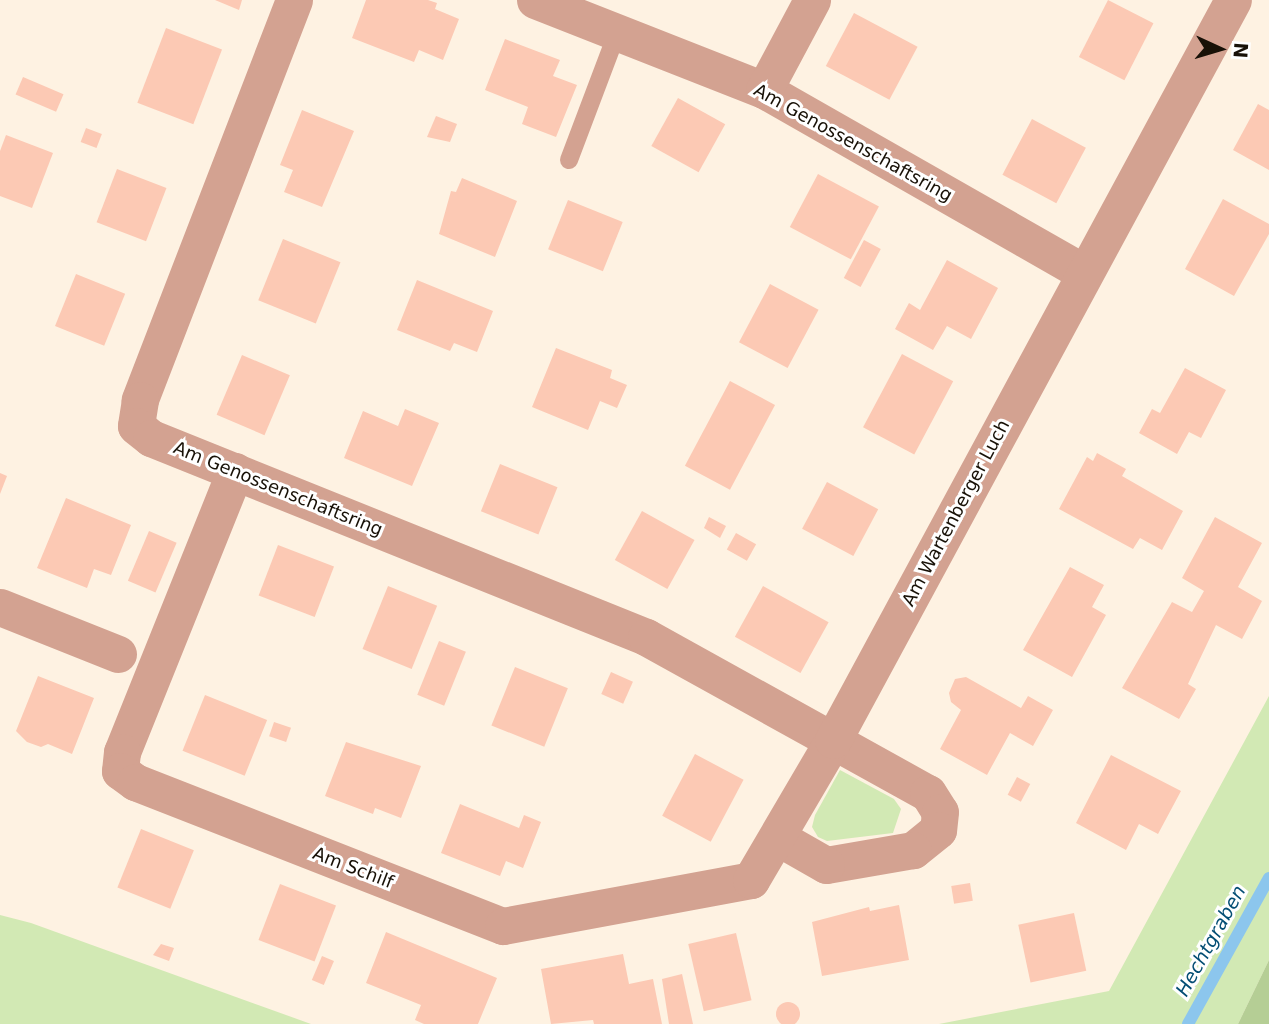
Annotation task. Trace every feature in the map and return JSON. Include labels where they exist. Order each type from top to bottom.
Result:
[{"type":"street","name":"Am Genossenschaftsring","points":[[294,0],[140,400],[136,426],[151,438],[646,637],[833,740]]},
{"type":"street","name":"Am Genossenschaftsring","points":[[534,0],[764,90],[1085,273]]},
{"type":"street","points":[[764,90],[813,0]]},
{"type":"street","name":"Am Wartenberger Luch","points":[[833,740],[1233,0]]},
{"type":"street","name":"Am Schilf","points":[[235,471],[122,752],[120,771],[135,782],[503,926],[751,880],[833,740]]},
{"type":"street","points":[[0,607],[118,654]]},
{"type":"street","points":[[777,837],[826,865],[913,850],[938,830],[940,812],[928,793],[833,740]]},
{"type":"lane","points":[[569,160],[617,33]]},
{"type":"green space","points":[[1269,696],[1269,960],[1238,1024],[939,1024],[1109,991]]},
{"type":"green space","points":[[840,770],[894,799],[901,809],[893,833],[827,841],[818,837],[812,827],[815,815]]},
{"type":"green space","points":[[0,915],[31,923],[311,1024],[0,1024]]},
{"type":"green space","points":[[1269,960],[1269,1024],[1238,1024]]},
{"type":"building","points":[[215,0],[242,0],[239,10]]},
{"type":"building","points":[[366,0],[428,0],[437,3],[435,9],[459,19],[443,60],[419,50],[414,62],[352,38]]},
{"type":"building","points":[[1108,0],[1153,23],[1124,80],[1079,57]]},
{"type":"building","points":[[854,13],[918,47],[889,100],[826,66]]},
{"type":"building","points":[[166,28],[222,50],[193,124],[137,103]]},
{"type":"building","points":[[505,39],[560,60],[553,76],[577,85],[556,137],[522,124],[528,107],[485,90]]},
{"type":"building","points":[[23,77],[64,94],[56,112],[16,94]]},
{"type":"building","points":[[678,98],[725,124],[699,172],[651,146]]},
{"type":"building","points":[[1258,104],[1269,110],[1269,170],[1233,150]]},
{"type":"building","points":[[302,110],[354,131],[322,207],[284,192],[293,170],[280,165]]},
{"type":"building","points":[[436,116],[457,124],[450,142],[427,137]]},
{"type":"building","points":[[1032,119],[1086,148],[1056,203],[1002,175]]},
{"type":"building","points":[[86,128],[102,134],[96,148],[81,142]]},
{"type":"building","points":[[6,135],[53,153],[32,208],[0,196],[0,151]]},
{"type":"building","points":[[117,169],[166,188],[146,241],[97,222]]},
{"type":"building","points":[[818,174],[879,206],[851,259],[790,227]]},
{"type":"building","points":[[462,178],[517,201],[495,257],[439,234],[451,191],[456,192]]},
{"type":"building","points":[[1223,199],[1269,224],[1269,234],[1234,296],[1185,269]]},
{"type":"building","points":[[568,200],[623,222],[603,271],[548,249]]},
{"type":"building","points":[[283,239],[340,262],[316,323],[258,300]]},
{"type":"building","points":[[864,240],[881,249],[861,287],[844,278]]},
{"type":"building","points":[[947,260],[998,288],[971,339],[947,326],[933,350],[895,329],[909,303],[920,310]]},
{"type":"building","points":[[76,274],[125,294],[104,346],[55,326]]},
{"type":"building","points":[[417,280],[493,311],[477,352],[454,343],[450,351],[397,330]]},
{"type":"building","points":[[770,284],[819,310],[788,368],[739,342]]},
{"type":"building","points":[[556,348],[612,370],[610,378],[627,385],[617,408],[600,401],[588,430],[532,407]]},
{"type":"building","points":[[902,354],[953,381],[914,455],[863,427]]},
{"type":"building","points":[[242,355],[290,375],[264,435],[217,415]]},
{"type":"building","points":[[1185,368],[1226,390],[1201,438],[1189,432],[1177,454],[1139,433],[1152,409],[1160,413]]},
{"type":"building","points":[[730,381],[775,405],[730,490],[685,466]]},
{"type":"building","points":[[405,409],[439,423],[412,486],[344,458],[363,411],[398,426]]},
{"type":"building","points":[[1097,453],[1126,469],[1122,476],[1183,511],[1162,550],[1140,538],[1133,549],[1059,509],[1087,457],[1093,461]]},
{"type":"building","points":[[500,464],[557,487],[538,535],[481,511]]},
{"type":"building","points":[[0,473],[7,476],[0,494]]},
{"type":"building","points":[[827,482],[878,509],[853,556],[802,529]]},
{"type":"building","points":[[66,498],[131,525],[111,575],[94,569],[87,588],[37,568]]},
{"type":"building","points":[[642,511],[694,540],[667,589],[615,560]]},
{"type":"building","points":[[709,517],[726,526],[720,538],[704,528]]},
{"type":"building","points":[[1215,517],[1262,543],[1238,587],[1262,601],[1242,639],[1216,625],[1188,684],[1196,689],[1179,719],[1122,688],[1172,602],[1192,612],[1204,591],[1182,578]]},
{"type":"building","points":[[149,531],[177,543],[156,592],[128,581]]},
{"type":"building","points":[[736,533],[756,544],[747,561],[727,550]]},
{"type":"building","points":[[278,545],[334,567],[315,617],[259,595]]},
{"type":"building","points":[[1070,567],[1104,585],[1092,607],[1106,615],[1072,677],[1023,650]]},
{"type":"building","points":[[388,586],[437,606],[412,669],[363,649]]},
{"type":"building","points":[[763,586],[829,622],[800,673],[735,637]]},
{"type":"building","points":[[439,641],[466,652],[444,706],[417,695]]},
{"type":"building","points":[[515,667],[568,688],[544,747],[491,725]]},
{"type":"building","points":[[611,672],[633,682],[623,704],[601,694]]},
{"type":"building","points":[[38,676],[94,698],[72,754],[48,744],[41,747],[27,742],[16,731]]},
{"type":"building","points":[[966,677],[1021,708],[1028,696],[1053,710],[1033,746],[1010,733],[987,775],[940,749],[961,710],[951,702],[949,693],[955,679]]},
{"type":"building","points":[[205,695],[267,720],[245,776],[183,751]]},
{"type":"building","points":[[274,722],[291,728],[286,742],[269,736]]},
{"type":"building","points":[[346,742],[421,766],[401,818],[375,808],[373,814],[325,796]]},
{"type":"building","points":[[695,754],[744,780],[711,842],[662,816]]},
{"type":"building","points":[[1111,755],[1181,791],[1158,834],[1139,824],[1126,850],[1076,823]]},
{"type":"building","points":[[1017,777],[1030,784],[1021,802],[1008,795]]},
{"type":"building","points":[[460,804],[519,828],[524,815],[541,822],[523,868],[506,861],[500,876],[441,853]]},
{"type":"building","points":[[141,829],[194,850],[170,909],[117,887]]},
{"type":"building","points":[[970,883],[973,901],[954,904],[951,886]]},
{"type":"building","points":[[280,884],[336,906],[315,962],[258,940]]},
{"type":"building","points":[[899,905],[909,960],[822,976],[812,922],[869,907],[870,911]]},
{"type":"building","points":[[1074,913],[1086,971],[1031,983],[1018,925]]},
{"type":"building","points":[[386,932],[497,978],[478,1024],[424,1024],[415,1020],[421,1005],[366,983]]},
{"type":"building","points":[[736,933],[752,1000],[704,1011],[688,944]]},
{"type":"building","points":[[161,944],[174,948],[169,961],[153,955]]},
{"type":"building","points":[[623,954],[629,984],[653,979],[662,1024],[594,1024],[593,1020],[551,1024],[541,969]]},
{"type":"building","points":[[322,956],[334,961],[324,985],[312,980]]},
{"type":"building","points":[[682,974],[693,1024],[669,1024],[662,979]]},
{"type":"building","points":[[788,1002],[797,1005],[800,1014],[797,1023],[788,1026],[779,1023],[776,1014],[779,1005]]},
{"type":"waterway","name":"Hechtgraben","points":[[1188,1024],[1269,878]]}]
